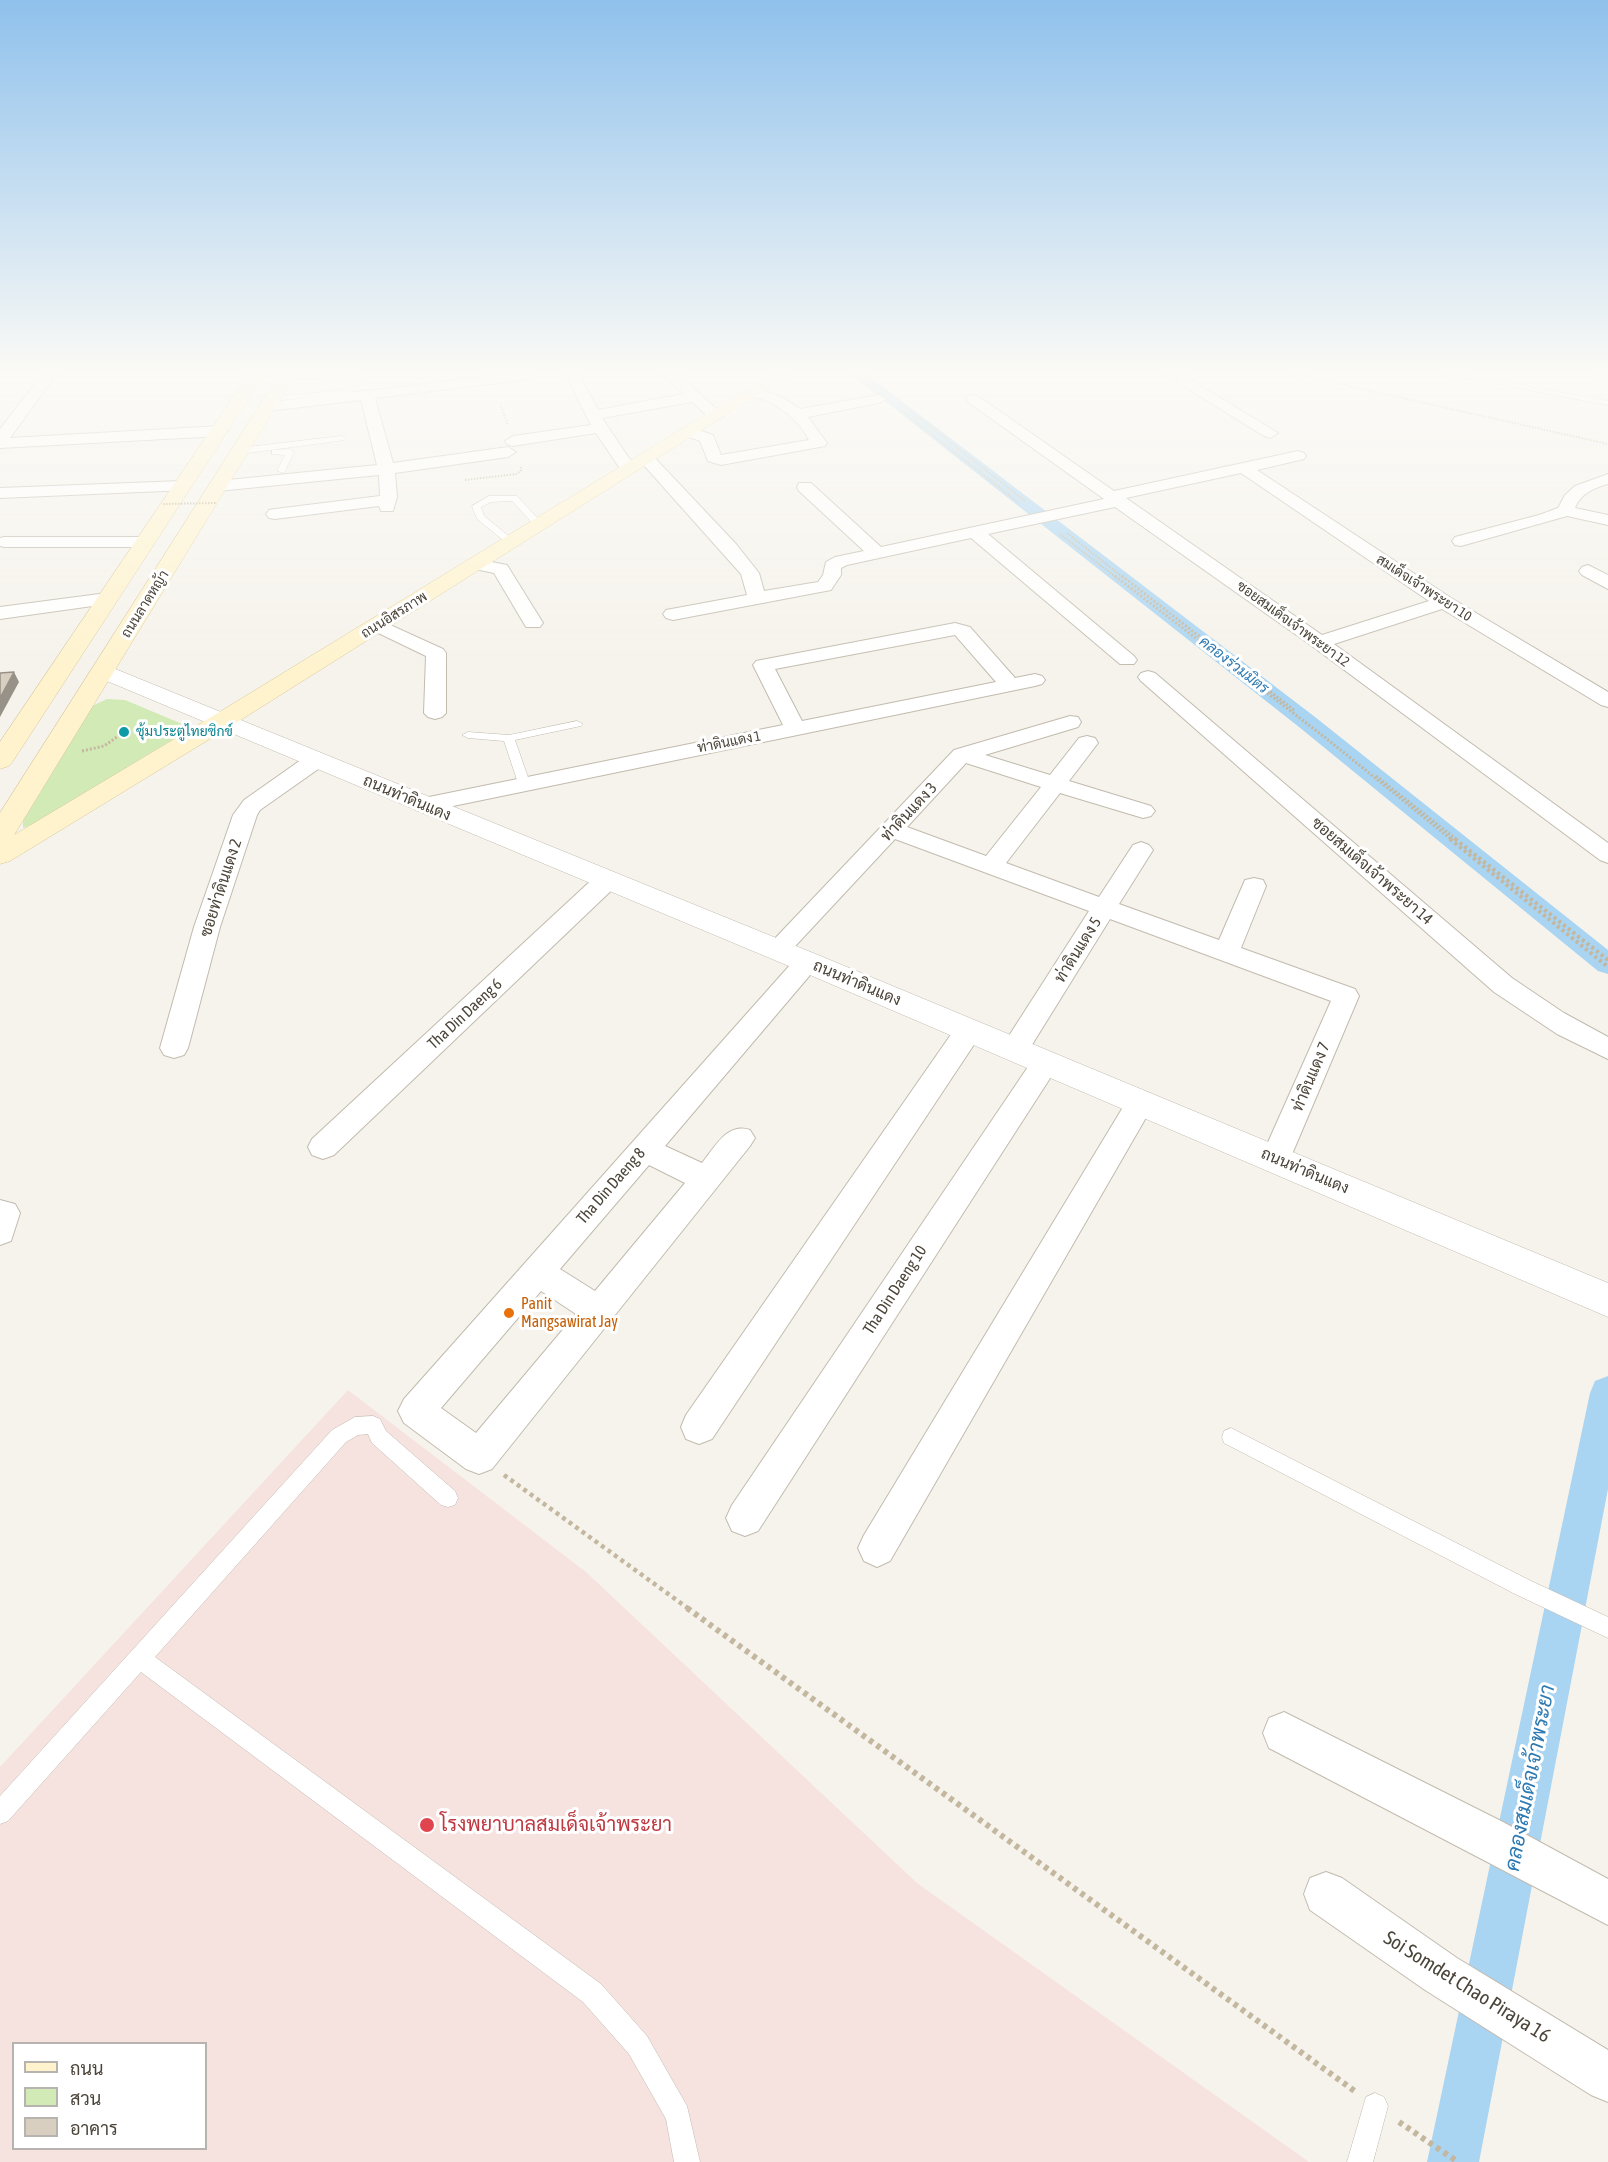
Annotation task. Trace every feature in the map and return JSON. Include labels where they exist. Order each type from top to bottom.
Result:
[{"type":"main road","points":[[0,761],[191,473]]},
{"type":"main road","name":"ถนนลาดหญ้า","points":[[0,835],[217,495],[228,473]]},
{"type":"main road","name":"ถนนอิสรภาพ","points":[[0,855],[624,473]]},
{"type":"main road","points":[[66,661],[103,671]]},
{"type":"street","points":[[217,495],[362,473]]},
{"type":"street","points":[[275,513],[387,504],[390,490],[388,473]]},
{"type":"street","points":[[660,473],[730,548],[750,573],[752,586],[758,598]]},
{"type":"street","name":"ซอยสมเด็จเจ้าพระยา 12","points":[[1079,473],[1319,642],[1608,855]]},
{"type":"street","points":[[673,614],[824,586],[832,575],[832,566],[835,564],[1042,518],[1228,473]]},
{"type":"street","name":"สมเด็จเจ้าพระยา 10","points":[[1251,473],[1444,602],[1608,701]]},
{"type":"street","points":[[1565,511],[1568,499],[1583,487],[1606,480]]},
{"type":"street","points":[[0,493],[182,486]]},
{"type":"street","points":[[805,487],[877,553]]},
{"type":"street","points":[[1461,541],[1545,519],[1565,511],[1608,520]]},
{"type":"street","points":[[976,533],[1127,660]]},
{"type":"street","points":[[4,542],[145,542]]},
{"type":"street","points":[[476,564],[501,569],[533,623]]},
{"type":"street","points":[[1588,571],[1608,583]]},
{"type":"street","points":[[0,613],[107,599]]},
{"type":"street","points":[[1319,642],[1444,602]]},
{"type":"street","points":[[377,625],[436,653],[435,712]]},
{"type":"street","points":[[795,728],[763,665],[955,629],[963,631],[1010,685]]},
{"type":"street","name":"ถนนท่าดินแดง","points":[[103,671],[1141,1101],[1593,1294]]},
{"type":"street","name":"ซอยสมเด็จเจ้าพระยา 14","points":[[1148,677],[1503,985],[1537,1011],[1574,1033],[1608,1049]]},
{"type":"street","name":"ท่าดินแดง 1","points":[[424,805],[1035,680]]},
{"type":"street","name":"ท่าดินแดง 3","points":[[777,950],[962,755],[1070,722]]},
{"type":"street","points":[[991,866],[1056,785],[1087,742]]},
{"type":"street","points":[[962,755],[1143,811]]},
{"type":"street","name":"ซอยท่าดินแดง 2","points":[[174,1048],[207,927],[244,815],[260,798],[316,760]]},
{"type":"street","points":[[892,830],[1226,953],[1254,886]]},
{"type":"street","name":"ท่าดินแดง 5","points":[[1015,1049],[1141,850]]},
{"type":"street","name":"Tha Din Daeng 6","points":[[323,1147],[606,881]]},
{"type":"street","name":"ท่าดินแดง 7","points":[[1226,953],[1346,996],[1276,1158]]},
{"type":"street","name":"Tha Din Daeng 8","points":[[479,1457],[416,1411],[807,962]]},
{"type":"street","points":[[699,1427],[969,1030]]},
{"type":"street","name":"Tha Din Daeng 10","points":[[745,1518],[1046,1062]]},
{"type":"street","points":[[877,1548],[1141,1101]]},
{"type":"street","points":[[479,1457],[740,1138]]},
{"type":"street","points":[[644,1149],[706,1179]]},
{"type":"street","points":[[0,1213],[4,1213],[0,1232]]},
{"type":"street","points":[[537,1271],[598,1311]]},
{"type":"street","points":[[1284,1734],[1486,1836],[1608,1904]]},
{"type":"street","name":"Soi Somdet Chao Piraya 16","points":[[1326,1894],[1441,1974],[1608,2078]]},
{"type":"lane","points":[[511,543],[480,517],[476,506],[480,502],[514,498],[539,525]]},
{"type":"lane","points":[[468,735],[508,738],[577,724]]},
{"type":"lane","points":[[508,738],[524,783]]},
{"type":"lane","points":[[0,1813],[339,1436],[355,1426],[373,1425],[379,1437],[448,1498]]},
{"type":"lane","points":[[1231,1437],[1522,1587],[1606,1626]]},
{"type":"lane","points":[[139,1658],[592,1993],[638,2045],[678,2115],[687,2162]]},
{"type":"lane","points":[[1360,2162],[1375,2106]]},
{"type":"path","points":[[982,473],[1327,739],[1608,967]]},
{"type":"path","points":[[986,473],[1042,518],[1145,592],[1608,960]]},
{"type":"path","points":[[163,504],[217,495]]},
{"type":"path","points":[[75,751],[93,749],[117,737]]},
{"type":"path","points":[[479,1457],[1375,2106],[1458,2162]]},
{"type":"shaded area","name":"โรงพยาบาลสมเด็จเจ้าพระยา","points":[[348,1390],[586,1572],[917,1883],[1309,2162],[0,2162],[0,1767]]},
{"type":"green space","points":[[107,699],[125,700],[187,726],[185,732],[34,824],[23,828],[23,821],[92,706]]},
{"type":"building","points":[[14,672],[0,698],[0,673]]},
{"type":"waterway","name":"คลองร่วมมิตร","points":[[985,473],[1307,722],[1608,964]]},
{"type":"waterway","name":"คลองสมเด็จเจ้าพระยา","points":[[1453,2162],[1608,1393]]},
{"type":"place","name":"ซุ้มประตูไทยซิกข์","points":[[124,732]]},
{"type":"place","name":"Panit Mangsawirat Jay","points":[[509,1313]]},
{"type":"place","name":"โรงพยาบาลสมเด็จเจ้าพระยา","points":[[427,1825]]}]
